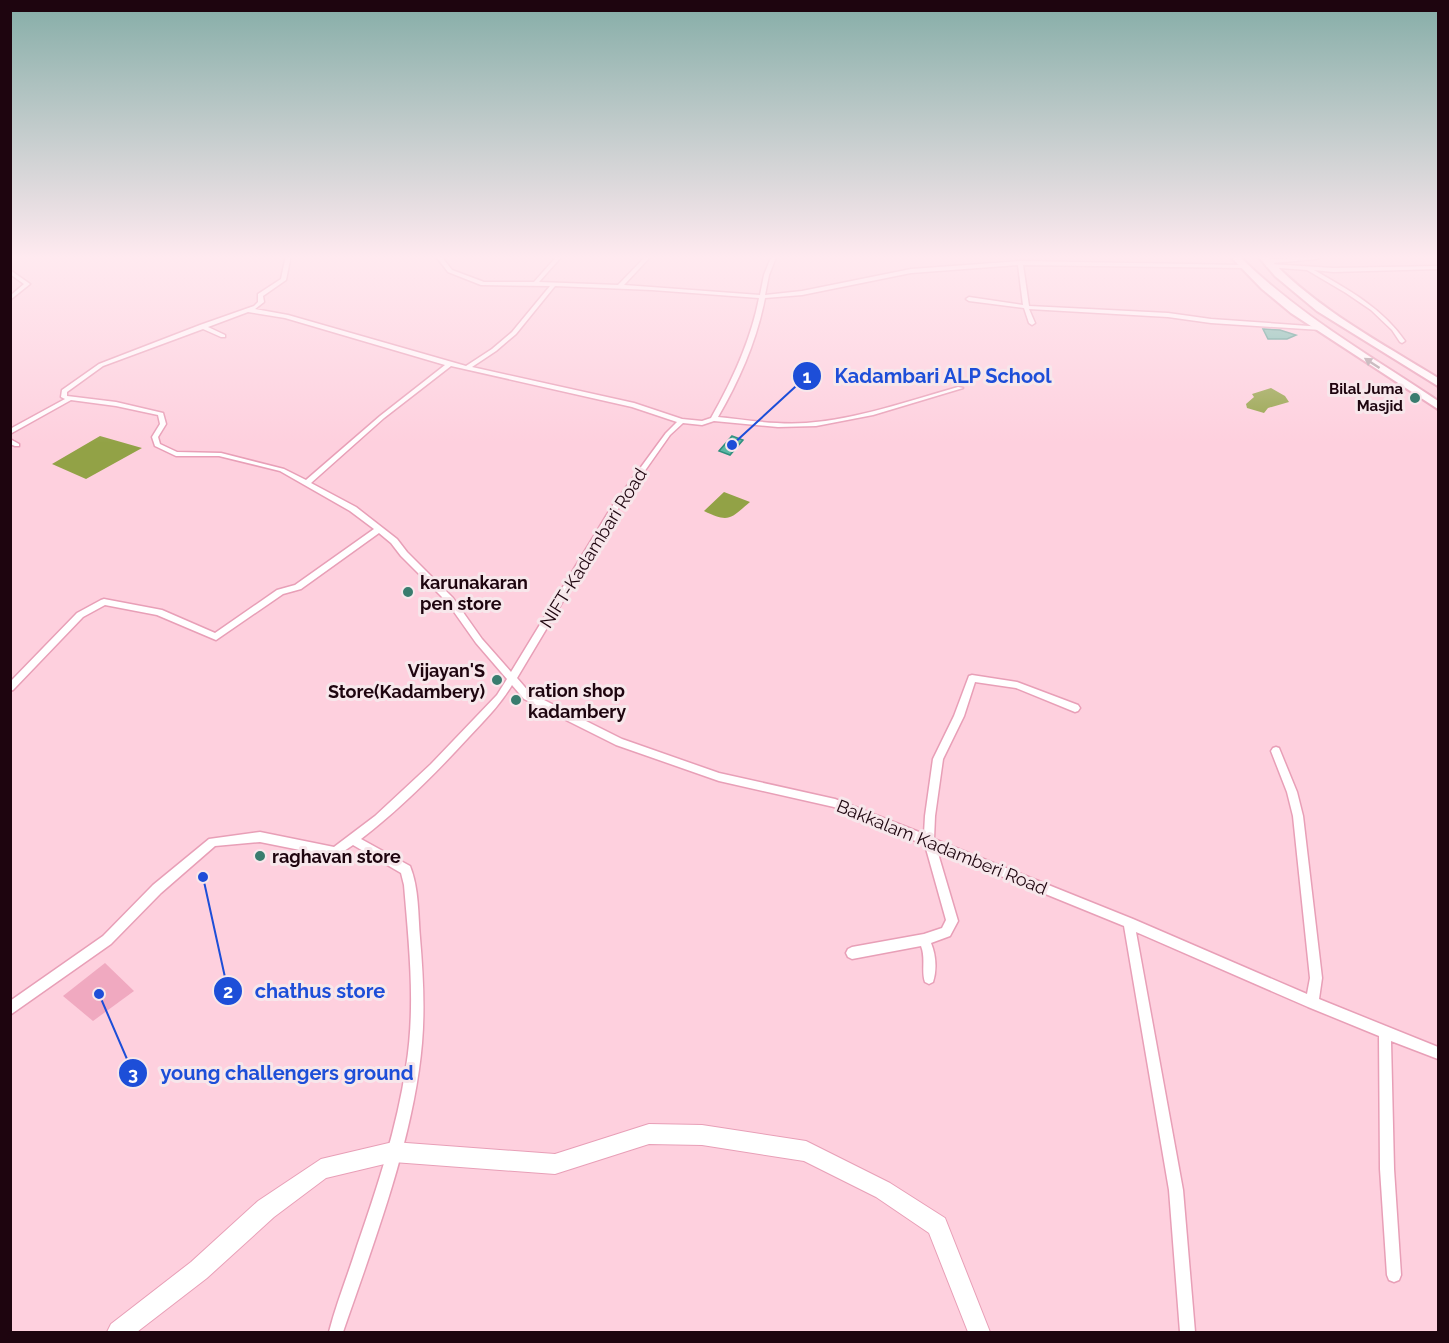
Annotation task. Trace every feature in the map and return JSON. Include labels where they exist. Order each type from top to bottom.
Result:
[{"type":"highway","points":[[1306,318],[1438,406]]},
{"type":"highway","points":[[1336,318],[1438,383]]},
{"type":"street","points":[[10,432],[68,400],[64,397],[64,392],[74,381],[101,365],[226,318]]},
{"type":"street","points":[[291,318],[450,364],[642,407],[681,421],[702,423],[714,419],[776,425],[815,424],[864,416],[960,388]]},
{"type":"street","points":[[468,367],[494,350],[514,333],[527,318]]},
{"type":"street","points":[[714,419],[736,375],[756,318]]},
{"type":"street","points":[[1030,318],[1032,323]]},
{"type":"street","points":[[1187,318],[1321,328]]},
{"type":"street","points":[[1385,318],[1391,322],[1401,341]]},
{"type":"street","points":[[202,326],[224,336]]},
{"type":"street","points":[[308,482],[374,424],[450,364]]},
{"type":"street","name":"Bakkalam Kadamberi Road","points":[[68,400],[116,404],[161,414],[163,424],[155,437],[157,445],[165,451],[229,456],[282,470],[308,482],[353,509],[379,528],[450,600],[512,681],[527,696],[619,742],[719,777],[834,803],[929,840],[1129,923],[1312,1003],[1438,1053]]},
{"type":"street","name":"NIFT-Kadambari Road","points":[[10,1009],[107,940],[157,889],[213,842],[260,837],[335,852],[379,819],[484,718],[512,681],[615,508],[668,434],[681,421]]},
{"type":"street","points":[[10,688],[80,615],[104,603],[159,612],[216,637],[280,592],[306,582],[379,528]]},
{"type":"street","points":[[852,953],[924,940],[946,932],[952,921],[929,840],[938,759],[959,716],[972,678],[1017,685],[1075,708]]},
{"type":"street","points":[[1276,751],[1292,792],[1298,816],[1316,978],[1312,1003]]},
{"type":"street","points":[[336,1332],[393,1152],[413,1065],[418,984],[410,885],[406,870],[352,839]]},
{"type":"street","points":[[1129,923],[1176,1190],[1187,1332]]},
{"type":"street","points":[[924,940],[928,952],[929,978]]},
{"type":"street","points":[[1385,1032],[1387,1169],[1394,1275]]},
{"type":"street","points":[[119,1332],[199,1270],[266,1209],[321,1169],[393,1152],[555,1164],[649,1134],[702,1135],[806,1151],[883,1190],[937,1226],[979,1332]]},
{"type":"shaded area","points":[[1271,388],[1285,396],[1289,402],[1268,408],[1264,413],[1247,408],[1246,404],[1254,397],[1252,394]]},
{"type":"shaded area","points":[[100,436],[142,448],[86,479],[52,464]]},
{"type":"shaded area","points":[[724,492],[750,502],[738,512],[724,518],[704,511]]},
{"type":"shaded area","points":[[105,963],[134,991],[93,1021],[63,996]]},
{"type":"building","points":[[1263,329],[1280,330],[1296,335],[1287,339],[1268,339]]},
{"type":"building","points":[[732,436],[743,440],[730,455],[719,451]]},
{"type":"place","name":"Bilal Juma Masjid","points":[[1415,398]]},
{"type":"place","name":"Kadambari ALP School","points":[[732,445]]},
{"type":"place","name":"karunakaran pen store","points":[[408,592]]},
{"type":"place","name":"Vijayan'S Store(Kadambery)","points":[[497,680]]},
{"type":"place","name":"ration shop kadambery","points":[[516,700]]},
{"type":"place","name":"raghavan store","points":[[260,856]]},
{"type":"place","name":"chathus store","points":[[203,877]]},
{"type":"place","name":"young challengers ground","points":[[99,994]]}]
